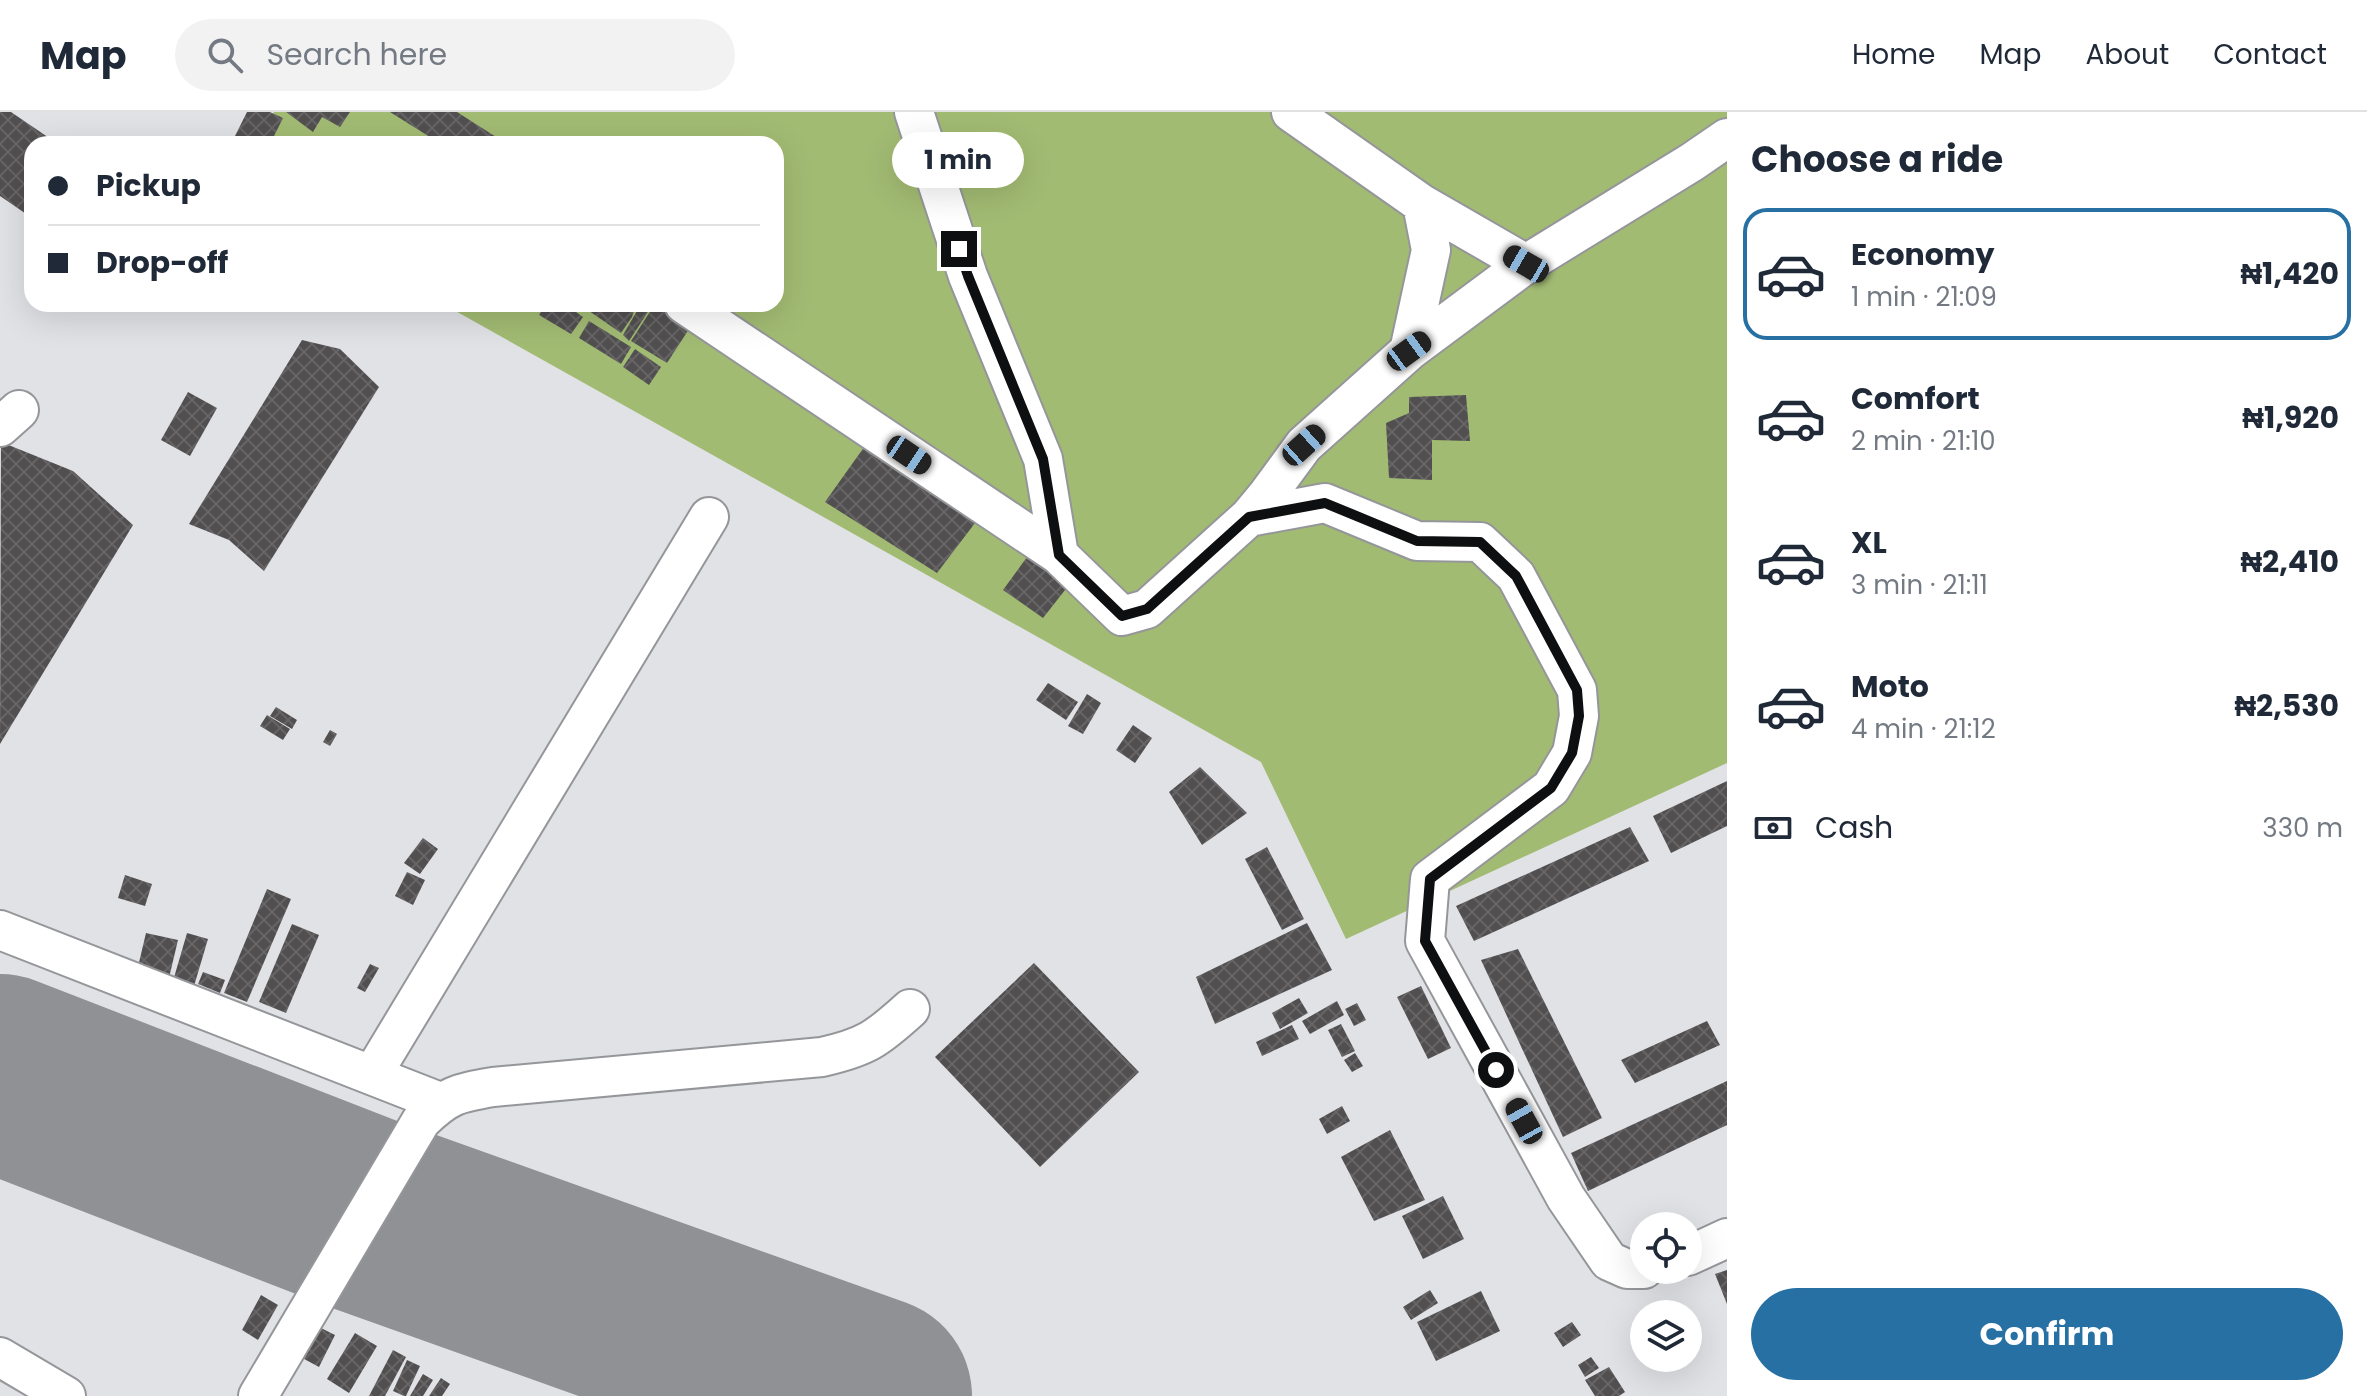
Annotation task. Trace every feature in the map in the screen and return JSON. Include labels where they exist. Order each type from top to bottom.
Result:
[{"type":"street","points":[[914,112],[968,276],[1043,459],[1059,555]]},
{"type":"street","points":[[1291,112],[1422,204],[1526,264]]},
{"type":"street","points":[[696,312],[1059,555],[1122,616],[1147,609],[1249,517],[1304,445],[1409,351],[1526,264],[1727,138]]},
{"type":"street","points":[[1409,351],[1431,250],[1422,204]]},
{"type":"street","points":[[1304,445],[1325,503]]},
{"type":"street","points":[[1249,517],[1325,503],[1417,541],[1480,542],[1516,576],[1577,690],[1579,716],[1572,753],[1551,788],[1430,879],[1425,941],[1566,1198],[1609,1261],[1630,1269]]},
{"type":"street","points":[[372,1075],[709,517]]},
{"type":"street","points":[[0,930],[440,1102]]},
{"type":"street","points":[[258,1396],[421,1121],[440,1102],[463,1092],[493,1087],[822,1057],[854,1049],[881,1036],[910,1009]]},
{"type":"street","points":[[1702,1250],[1727,1238]]},
{"type":"street","points":[[0,1357],[66,1396]]},
{"type":"green space","points":[[274,112],[1727,112],[1727,763],[1346,939],[1261,762],[457,312],[784,312],[784,136],[257,136]]},
{"type":"building","points":[[0,112],[11,112],[46,136],[24,136],[24,212],[0,196]]},
{"type":"building","points":[[247,112],[270,112],[283,118],[274,136],[235,136]]},
{"type":"building","points":[[286,112],[350,112],[340,127],[322,117],[313,132]]},
{"type":"building","points":[[390,112],[457,112],[494,136],[428,136]]},
{"type":"building","points":[[541,312],[576,312],[583,317],[571,334],[539,315]]},
{"type":"building","points":[[591,312],[634,312],[621,333]]},
{"type":"building","points":[[636,312],[648,312],[629,341],[623,335]]},
{"type":"building","points":[[650,312],[671,312],[691,326],[667,363],[631,341]]},
{"type":"building","points":[[589,321],[631,347],[621,364],[579,338]]},
{"type":"building","points":[[302,340],[340,349],[379,387],[264,571],[229,540],[189,524]]},
{"type":"building","points":[[635,349],[661,367],[649,385],[623,367]]},
{"type":"building","points":[[188,392],[217,408],[190,456],[161,440]]},
{"type":"building","points":[[1466,395],[1470,441],[1432,440],[1432,480],[1389,478],[1386,423],[1409,413],[1409,397]]},
{"type":"building","points":[[1,442],[73,471],[133,525],[0,744]]},
{"type":"building","points":[[867,443],[975,523],[937,573],[825,502]]},
{"type":"building","points":[[1027,557],[1069,585],[1043,618],[1003,590]]},
{"type":"building","points":[[1048,683],[1078,702],[1066,720],[1036,700]]},
{"type":"building","points":[[1087,694],[1101,703],[1083,734],[1068,726]]},
{"type":"building","points":[[276,707],[297,720],[292,729],[270,716]]},
{"type":"building","points":[[267,715],[290,729],[283,740],[260,726]]},
{"type":"building","points":[[1133,725],[1152,738],[1135,763],[1116,750]]},
{"type":"building","points":[[330,730],[337,734],[330,746],[323,742]]},
{"type":"building","points":[[1200,767],[1247,813],[1202,845],[1169,792]]},
{"type":"building","points":[[1727,781],[1727,826],[1671,853],[1653,816]]},
{"type":"building","points":[[1630,827],[1649,861],[1474,941],[1456,906]]},
{"type":"building","points":[[423,838],[438,849],[420,874],[404,863]]},
{"type":"building","points":[[1267,847],[1304,919],[1282,930],[1245,859]]},
{"type":"building","points":[[407,872],[425,880],[413,905],[395,896]]},
{"type":"building","points":[[125,875],[152,884],[145,906],[118,898]]},
{"type":"building","points":[[267,889],[291,899],[247,1002],[224,993]]},
{"type":"building","points":[[1307,923],[1332,970],[1215,1024],[1196,977]]},
{"type":"building","points":[[292,924],[319,935],[286,1013],[259,1002]]},
{"type":"building","points":[[146,933],[178,940],[169,978],[137,971]]},
{"type":"building","points":[[187,933],[208,939],[194,986],[173,981]]},
{"type":"building","points":[[1518,949],[1602,1118],[1563,1137],[1481,960]]},
{"type":"building","points":[[1034,963],[1139,1072],[1040,1167],[935,1057]]},
{"type":"building","points":[[370,964],[379,968],[365,992],[357,988]]},
{"type":"building","points":[[203,972],[225,980],[220,993],[198,984]]},
{"type":"building","points":[[1421,986],[1451,1048],[1428,1059],[1397,997]]},
{"type":"building","points":[[1299,998],[1308,1013],[1280,1029],[1272,1013]]},
{"type":"building","points":[[1337,1001],[1344,1015],[1310,1034],[1302,1021]]},
{"type":"building","points":[[1357,1003],[1366,1020],[1354,1026],[1345,1009]]},
{"type":"building","points":[[1707,1021],[1720,1045],[1635,1083],[1621,1060]]},
{"type":"building","points":[[1341,1024],[1355,1051],[1342,1057],[1328,1030]]},
{"type":"building","points":[[1292,1025],[1299,1039],[1262,1056],[1256,1042]]},
{"type":"building","points":[[1355,1053],[1363,1066],[1352,1072],[1344,1060]]},
{"type":"building","points":[[1727,1081],[1727,1125],[1588,1191],[1571,1153]]},
{"type":"building","points":[[1342,1106],[1350,1121],[1327,1134],[1319,1119]]},
{"type":"building","points":[[1390,1130],[1425,1200],[1374,1221],[1341,1157]]},
{"type":"building","points":[[1443,1196],[1464,1239],[1423,1259],[1402,1216]]},
{"type":"building","points":[[1727,1270],[1727,1304],[1715,1274]]},
{"type":"building","points":[[1430,1290],[1438,1303],[1411,1320],[1403,1307]]},
{"type":"building","points":[[1481,1291],[1500,1331],[1436,1361],[1417,1322]]},
{"type":"building","points":[[261,1295],[278,1305],[258,1340],[242,1330]]},
{"type":"building","points":[[309,1322],[335,1335],[319,1367],[293,1353]]},
{"type":"building","points":[[1572,1322],[1581,1335],[1563,1347],[1554,1333]]},
{"type":"building","points":[[355,1333],[377,1346],[349,1393],[327,1379]]},
{"type":"building","points":[[393,1350],[406,1357],[385,1396],[369,1396]]},
{"type":"building","points":[[1591,1357],[1599,1368],[1585,1377],[1578,1365]]},
{"type":"building","points":[[407,1360],[420,1366],[404,1396],[393,1391]]},
{"type":"building","points":[[1609,1367],[1625,1392],[1619,1396],[1595,1396],[1585,1380]]},
{"type":"building","points":[[423,1374],[433,1380],[423,1396],[410,1396]]},
{"type":"building","points":[[441,1378],[450,1384],[442,1396],[429,1396]]},
{"type":"runway","points":[[0,1073],[366,1215],[873,1396]]},
{"type":"route","points":[[959,249],[1043,459],[1059,555],[1122,616],[1147,609],[1249,517],[1325,503],[1417,541],[1480,542],[1516,576],[1577,690],[1579,716],[1572,753],[1551,788],[1430,879],[1425,941],[1496,1070]]}]
